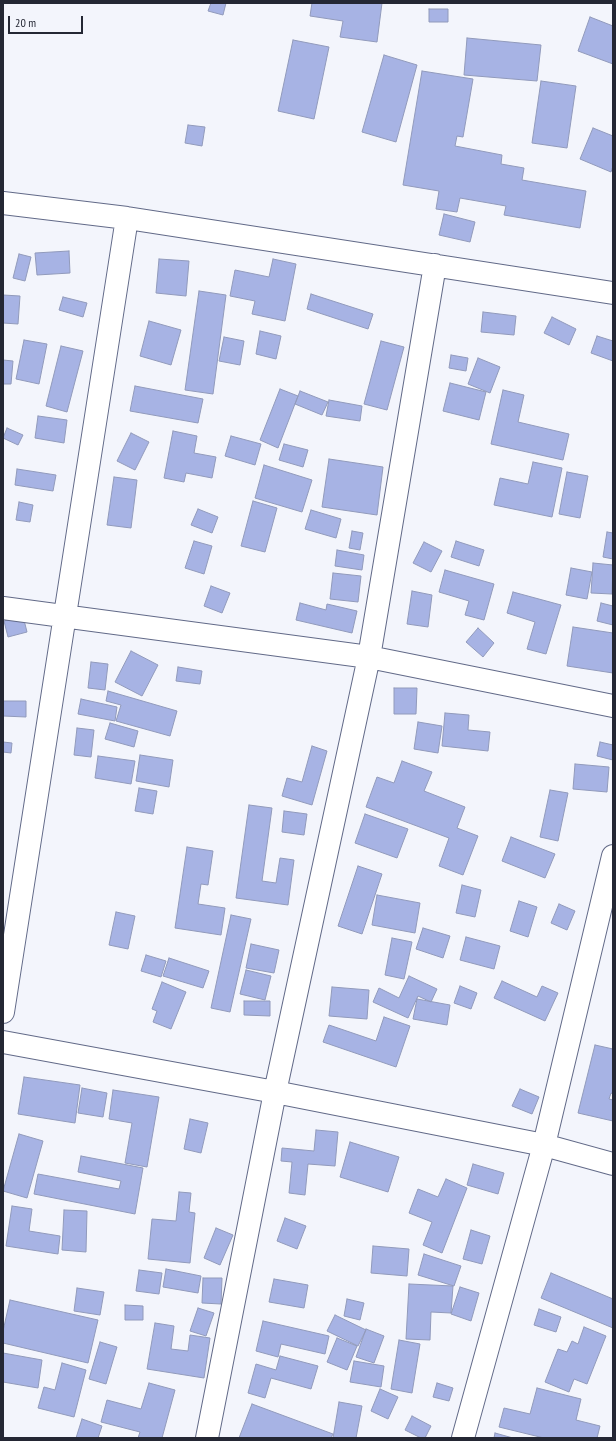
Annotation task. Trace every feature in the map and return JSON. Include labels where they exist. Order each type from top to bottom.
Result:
[{"type":"street","points":[[3,203],[126,218],[613,293]]},
{"type":"street","points":[[3,1012],[126,218]]},
{"type":"street","points":[[207,1438],[275,1092],[369,657],[435,265]]},
{"type":"street","points":[[3,608],[369,657],[613,706]]},
{"type":"street","points":[[463,1438],[544,1145],[613,856]]},
{"type":"street","points":[[3,1042],[275,1092],[544,1145],[613,1164]]},
{"type":"building","points":[[211,3],[226,3],[223,15],[208,11]]},
{"type":"building","points":[[312,3],[382,3],[377,42],[340,37],[343,21],[310,16]]},
{"type":"building","points":[[429,9],[448,9],[448,22],[429,22]]},
{"type":"building","points":[[590,17],[613,26],[613,64],[578,51]]},
{"type":"building","points":[[467,38],[541,45],[537,81],[464,75]]},
{"type":"building","points":[[293,40],[329,47],[314,119],[278,111]]},
{"type":"building","points":[[384,55],[417,65],[396,142],[362,132]]},
{"type":"building","points":[[422,71],[473,79],[463,137],[457,136],[455,146],[502,155],[501,164],[524,168],[522,180],[586,191],[580,228],[504,215],[506,206],[460,198],[457,212],[436,209],[439,191],[403,185]]},
{"type":"building","points":[[541,81],[576,86],[567,148],[532,143]]},
{"type":"building","points":[[188,125],[205,127],[202,146],[185,143]]},
{"type":"building","points":[[593,128],[613,136],[613,166],[611,172],[580,159]]},
{"type":"building","points":[[444,214],[475,222],[470,242],[439,235]]},
{"type":"building","points":[[69,251],[70,273],[37,275],[35,253]]},
{"type":"building","points":[[19,254],[31,257],[25,281],[13,278]]},
{"type":"building","points":[[159,259],[189,261],[186,296],[156,293]]},
{"type":"building","points":[[273,259],[296,264],[285,321],[252,314],[255,301],[230,296],[235,270],[269,277]]},
{"type":"building","points":[[199,291],[226,295],[213,394],[185,390]]},
{"type":"building","points":[[311,294],[373,314],[368,329],[307,309]]},
{"type":"building","points":[[3,295],[20,296],[18,324],[3,323]]},
{"type":"building","points":[[63,297],[87,303],[83,317],[59,310]]},
{"type":"building","points":[[483,312],[516,316],[514,335],[481,332]]},
{"type":"building","points":[[552,317],[576,329],[569,345],[544,333]]},
{"type":"building","points":[[149,321],[181,330],[171,365],[140,356]]},
{"type":"building","points":[[260,331],[281,336],[276,359],[256,354]]},
{"type":"building","points":[[597,336],[613,341],[613,361],[591,353]]},
{"type":"building","points":[[224,337],[244,341],[240,365],[219,361]]},
{"type":"building","points":[[24,340],[47,344],[39,384],[16,379]]},
{"type":"building","points":[[381,341],[404,347],[387,410],[364,404]]},
{"type":"building","points":[[61,346],[83,351],[67,412],[46,406]]},
{"type":"building","points":[[451,355],[468,358],[466,371],[449,368]]},
{"type":"building","points":[[478,358],[500,367],[490,393],[468,384]]},
{"type":"building","points":[[3,360],[13,361],[11,384],[3,384]]},
{"type":"building","points":[[450,383],[486,392],[479,420],[443,411]]},
{"type":"building","points":[[135,386],[203,399],[198,423],[130,411]]},
{"type":"building","points":[[280,389],[298,396],[278,448],[260,440]]},
{"type":"building","points":[[503,390],[524,395],[518,422],[569,434],[563,460],[491,444]]},
{"type":"building","points":[[300,391],[328,402],[322,415],[295,404]]},
{"type":"building","points":[[329,400],[362,406],[360,421],[326,416]]},
{"type":"building","points":[[38,416],[67,420],[64,443],[35,438]]},
{"type":"building","points":[[7,428],[23,435],[18,445],[3,438]]},
{"type":"building","points":[[173,431],[197,436],[194,453],[216,457],[212,478],[186,473],[184,482],[164,478]]},
{"type":"building","points":[[131,433],[149,442],[135,470],[117,461]]},
{"type":"building","points":[[231,436],[261,444],[255,465],[225,456]]},
{"type":"building","points":[[284,444],[308,450],[303,467],[279,460]]},
{"type":"building","points":[[329,459],[383,467],[377,515],[322,507]]},
{"type":"building","points":[[533,462],[562,468],[552,517],[494,505],[500,478],[528,484]]},
{"type":"building","points":[[264,465],[312,480],[302,512],[255,498]]},
{"type":"building","points":[[17,469],[56,475],[53,491],[15,485]]},
{"type":"building","points":[[567,472],[588,476],[580,518],[559,514]]},
{"type":"building","points":[[114,477],[137,480],[131,528],[107,525]]},
{"type":"building","points":[[253,501],[277,508],[265,552],[241,546]]},
{"type":"building","points":[[19,502],[33,505],[30,522],[16,520]]},
{"type":"building","points":[[198,509],[218,517],[212,533],[191,525]]},
{"type":"building","points":[[311,510],[341,519],[336,538],[305,529]]},
{"type":"building","points":[[352,531],[363,533],[360,550],[349,548]]},
{"type":"building","points":[[607,532],[613,533],[613,559],[603,557]]},
{"type":"building","points":[[194,541],[212,546],[204,574],[185,568]]},
{"type":"building","points":[[456,541],[484,550],[479,566],[451,557]]},
{"type":"building","points":[[424,542],[442,551],[431,572],[413,563]]},
{"type":"building","points":[[337,550],[364,555],[362,570],[335,566]]},
{"type":"building","points":[[593,563],[613,565],[612,594],[591,593]]},
{"type":"building","points":[[571,568],[592,572],[587,599],[566,595]]},
{"type":"building","points":[[445,570],[494,584],[484,620],[465,615],[469,601],[439,592]]},
{"type":"building","points":[[333,573],[361,576],[358,602],[330,599]]},
{"type":"building","points":[[211,586],[230,593],[222,613],[204,606]]},
{"type":"building","points":[[412,591],[432,595],[428,627],[407,624]]},
{"type":"building","points":[[513,592],[561,605],[546,654],[527,649],[535,622],[507,613]]},
{"type":"building","points":[[300,603],[326,610],[327,604],[357,611],[352,633],[296,620]]},
{"type":"building","points":[[601,603],[613,606],[613,625],[597,621]]},
{"type":"building","points":[[23,616],[27,632],[8,637],[4,621]]},
{"type":"building","points":[[573,627],[613,633],[613,673],[567,666]]},
{"type":"building","points":[[478,628],[494,643],[483,657],[466,642]]},
{"type":"building","points":[[131,651],[158,665],[142,696],[115,682]]},
{"type":"building","points":[[91,662],[108,664],[105,690],[88,688]]},
{"type":"building","points":[[178,667],[202,671],[200,684],[176,681]]},
{"type":"building","points":[[394,688],[417,688],[416,714],[394,714]]},
{"type":"building","points":[[108,691],[177,711],[170,736],[116,721],[121,705],[106,701]]},
{"type":"building","points":[[81,699],[117,707],[115,721],[78,714]]},
{"type":"building","points":[[3,701],[26,701],[26,717],[3,716]]},
{"type":"building","points":[[445,713],[469,715],[468,730],[490,732],[488,751],[442,746]]},
{"type":"building","points":[[418,722],[442,726],[438,753],[414,749]]},
{"type":"building","points":[[110,723],[138,731],[134,747],[105,739]]},
{"type":"building","points":[[77,728],[94,730],[91,757],[74,755]]},
{"type":"building","points":[[3,742],[12,743],[11,753],[3,752]]},
{"type":"building","points":[[600,742],[613,745],[613,760],[597,756]]},
{"type":"building","points":[[312,746],[327,751],[312,805],[282,796],[287,778],[302,782]]},
{"type":"building","points":[[140,755],[173,760],[169,787],[136,781]]},
{"type":"building","points":[[98,756],[135,761],[131,784],[95,778]]},
{"type":"building","points":[[402,761],[432,772],[424,791],[465,807],[457,828],[478,836],[463,875],[439,866],[449,838],[366,807],[377,777],[394,783]]},
{"type":"building","points":[[575,764],[609,767],[607,792],[573,789]]},
{"type":"building","points":[[139,788],[157,791],[153,814],[135,811]]},
{"type":"building","points":[[550,790],[568,793],[558,841],[540,837]]},
{"type":"building","points":[[249,805],[272,808],[262,881],[276,883],[280,858],[294,860],[288,905],[236,898]]},
{"type":"building","points":[[284,811],[307,814],[304,835],[282,832]]},
{"type":"building","points":[[365,814],[408,829],[397,858],[355,843]]},
{"type":"building","points":[[511,837],[555,854],[545,878],[502,861]]},
{"type":"building","points":[[187,847],[213,851],[208,885],[201,884],[198,904],[225,908],[221,935],[175,928]]},
{"type":"building","points":[[358,866],[382,874],[362,934],[338,926]]},
{"type":"building","points":[[462,885],[481,890],[475,917],[456,913]]},
{"type":"building","points":[[377,895],[420,903],[415,933],[372,925]]},
{"type":"building","points":[[519,901],[537,907],[528,937],[510,931]]},
{"type":"building","points":[[559,904],[575,911],[567,930],[551,923]]},
{"type":"building","points":[[116,912],[135,916],[128,949],[109,945]]},
{"type":"building","points":[[231,915],[251,919],[230,1012],[211,1008]]},
{"type":"building","points":[[423,928],[450,936],[443,958],[416,949]]},
{"type":"building","points":[[466,937],[500,946],[494,969],[460,960]]},
{"type":"building","points":[[392,938],[412,942],[404,979],[385,975]]},
{"type":"building","points":[[251,944],[279,950],[274,973],[246,968]]},
{"type":"building","points":[[146,955],[166,961],[161,977],[141,971]]},
{"type":"building","points":[[169,958],[209,971],[203,988],[163,976]]},
{"type":"building","points":[[246,970],[271,976],[265,1000],[240,994]]},
{"type":"building","points":[[409,976],[437,989],[431,1002],[418,996],[408,1018],[373,1002],[379,988],[399,998]]},
{"type":"building","points":[[502,981],[537,997],[542,986],[558,993],[545,1021],[494,998]]},
{"type":"building","points":[[162,982],[186,992],[171,1029],[153,1022],[157,1011],[152,1009]]},
{"type":"building","points":[[460,986],[477,993],[471,1009],[454,1003]]},
{"type":"building","points":[[332,987],[369,990],[367,1019],[329,1016]]},
{"type":"building","points":[[417,999],[450,1005],[447,1025],[413,1019]]},
{"type":"building","points":[[244,1001],[270,1001],[270,1016],[244,1015]]},
{"type":"building","points":[[384,1017],[410,1026],[396,1067],[323,1042],[329,1025],[376,1041]]},
{"type":"building","points":[[595,1045],[613,1049],[613,1094],[611,1093],[609,1099],[613,1100],[613,1121],[578,1113]]},
{"type":"building","points":[[24,1077],[80,1085],[75,1123],[18,1114]]},
{"type":"building","points":[[82,1088],[107,1093],[103,1117],[78,1113]]},
{"type":"building","points":[[520,1089],[539,1097],[532,1114],[512,1106]]},
{"type":"building","points":[[113,1090],[159,1097],[147,1167],[125,1163],[132,1123],[109,1119]]},
{"type":"building","points":[[190,1119],[208,1123],[201,1153],[184,1149]]},
{"type":"building","points":[[316,1130],[338,1132],[335,1166],[308,1164],[305,1195],[289,1193],[292,1162],[281,1161],[282,1148],[314,1151]]},
{"type":"building","points":[[19,1134],[43,1141],[27,1198],[3,1191]]},
{"type":"building","points":[[350,1142],[399,1157],[388,1192],[340,1177]]},
{"type":"building","points":[[81,1156],[143,1168],[135,1214],[34,1194],[38,1174],[119,1189],[121,1181],[78,1172]]},
{"type":"building","points":[[473,1164],[504,1173],[498,1194],[467,1185]]},
{"type":"building","points":[[446,1179],[467,1188],[442,1253],[423,1245],[432,1222],[409,1213],[418,1189],[438,1197]]},
{"type":"building","points":[[179,1192],[191,1193],[189,1212],[195,1213],[190,1263],[148,1259],[152,1219],[176,1221]]},
{"type":"building","points":[[12,1206],[32,1209],[29,1231],[60,1236],[58,1254],[6,1246]]},
{"type":"building","points":[[64,1210],[87,1211],[86,1252],[62,1250]]},
{"type":"building","points":[[285,1218],[306,1226],[297,1249],[277,1241]]},
{"type":"building","points":[[216,1228],[233,1235],[220,1265],[204,1258]]},
{"type":"building","points":[[471,1230],[490,1236],[482,1264],[463,1259]]},
{"type":"building","points":[[373,1246],[409,1249],[407,1276],[371,1273]]},
{"type":"building","points":[[424,1254],[461,1266],[454,1286],[418,1275]]},
{"type":"building","points":[[166,1269],[201,1276],[198,1293],[163,1287]]},
{"type":"building","points":[[139,1270],[162,1273],[159,1294],[136,1291]]},
{"type":"building","points":[[551,1273],[613,1299],[613,1328],[541,1298]]},
{"type":"building","points":[[203,1278],[222,1278],[221,1304],[202,1303]]},
{"type":"building","points":[[274,1279],[308,1285],[304,1308],[269,1302]]},
{"type":"building","points":[[409,1284],[453,1286],[451,1313],[431,1312],[430,1340],[406,1339]]},
{"type":"building","points":[[460,1287],[479,1293],[471,1321],[451,1314]]},
{"type":"building","points":[[77,1288],[104,1292],[100,1315],[74,1311]]},
{"type":"building","points":[[347,1299],[364,1303],[360,1320],[344,1316]]},
{"type":"building","points":[[10,1300],[98,1320],[88,1363],[3,1343],[3,1331]]},
{"type":"building","points":[[125,1305],[143,1306],[143,1320],[125,1320]]},
{"type":"building","points":[[198,1308],[214,1313],[206,1336],[190,1331]]},
{"type":"building","points":[[539,1309],[561,1317],[556,1332],[534,1325]]},
{"type":"building","points":[[335,1315],[366,1330],[358,1346],[327,1331]]},
{"type":"building","points":[[263,1321],[329,1336],[325,1354],[281,1344],[278,1357],[256,1351]]},
{"type":"building","points":[[155,1323],[174,1326],[171,1349],[188,1351],[190,1335],[210,1338],[204,1378],[147,1369]]},
{"type":"building","points":[[584,1327],[606,1336],[587,1384],[574,1379],[569,1392],[545,1382],[558,1349],[567,1352],[572,1341],[578,1344]]},
{"type":"building","points":[[366,1329],[384,1336],[374,1363],[356,1357]]},
{"type":"building","points":[[337,1338],[357,1346],[347,1370],[327,1362]]},
{"type":"building","points":[[399,1340],[420,1344],[412,1393],[391,1389]]},
{"type":"building","points":[[100,1342],[117,1347],[106,1384],[89,1379]]},
{"type":"building","points":[[3,1353],[42,1360],[38,1388],[3,1382]]},
{"type":"building","points":[[280,1356],[318,1366],[311,1389],[271,1378],[265,1398],[248,1393],[256,1364],[276,1370]]},
{"type":"building","points":[[354,1361],[384,1366],[381,1387],[350,1382]]},
{"type":"building","points":[[62,1363],[86,1370],[74,1417],[38,1408],[44,1387],[55,1390]]},
{"type":"building","points":[[149,1383],[175,1390],[162,1438],[138,1438],[140,1432],[101,1422],[107,1400],[141,1409]]},
{"type":"building","points":[[437,1383],[453,1388],[449,1401],[433,1397]]},
{"type":"building","points":[[537,1388],[581,1399],[576,1420],[600,1426],[597,1438],[544,1438],[499,1427],[504,1408],[530,1414]]},
{"type":"building","points":[[380,1389],[398,1397],[388,1419],[371,1411]]},
{"type":"building","points":[[339,1402],[362,1406],[356,1438],[333,1438]]},
{"type":"building","points":[[252,1404],[333,1434],[331,1438],[239,1438]]},
{"type":"building","points":[[412,1416],[431,1426],[425,1438],[421,1438],[405,1430]]},
{"type":"building","points":[[82,1419],[102,1426],[98,1438],[76,1438]]},
{"type":"building","points":[[495,1433],[513,1438],[494,1438]]}]
